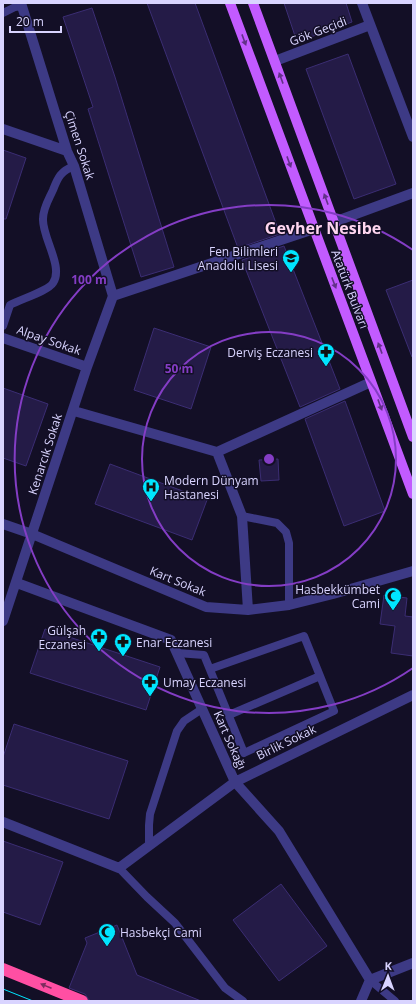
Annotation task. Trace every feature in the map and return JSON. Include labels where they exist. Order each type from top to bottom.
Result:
[{"type":"highway","points":[[3,969],[82,1001]]},
{"type":"main road","name":"Atatürk Bulvarı","points":[[230,3],[413,494]]},
{"type":"main road","name":"Atatürk Bulvarı","points":[[253,3],[413,437]]},
{"type":"street","points":[[362,3],[413,138]]},
{"type":"street","name":"Çimen Sokak","points":[[22,4],[67,151],[74,166],[113,296]]},
{"type":"street","name":"Gök Geçidi","points":[[274,61],[370,25]]},
{"type":"street","points":[[3,129],[67,151]]},
{"type":"street","points":[[334,222],[413,193]]},
{"type":"street","points":[[113,296],[314,228]]},
{"type":"street","name":"Kenarcık Sokak","points":[[3,621],[74,411],[87,367],[113,296]]},
{"type":"street","name":"Alpay Sokak","points":[[3,338],[87,367]]},
{"type":"street","points":[[74,411],[217,452],[371,382]]},
{"type":"street","points":[[217,452],[242,516],[248,610]]},
{"type":"street","name":"Kart Sokak","points":[[3,524],[32,534],[206,606],[248,610],[289,605],[413,571]]},
{"type":"street","name":"Kart Sokağı","points":[[17,583],[171,640],[234,782],[278,831],[370,980]]},
{"type":"street","name":"Birlik Sokak","points":[[120,868],[234,782],[413,695]]},
{"type":"street","points":[[3,822],[120,868]]},
{"type":"street","points":[[361,1001],[370,980],[413,963]]},
{"type":"lane","points":[[3,14],[22,4]]},
{"type":"lane","points":[[3,326],[10,305],[44,291],[54,282],[57,270],[44,229],[44,210],[57,180],[65,170],[74,166]]},
{"type":"lane","points":[[242,516],[277,523],[286,532],[289,542],[289,605]]},
{"type":"lane","points":[[177,653],[204,655],[210,670],[229,715],[244,753],[334,711],[304,636],[210,670]]},
{"type":"lane","points":[[229,715],[320,676]]},
{"type":"lane","points":[[149,846],[150,814],[177,731],[184,722],[202,709]]},
{"type":"lane","points":[[120,868],[147,897],[175,923],[225,988],[243,1001]]},
{"type":"lane","points":[[370,980],[395,1001]]},
{"type":"building","points":[[147,3],[195,3],[280,234],[238,248]]},
{"type":"building","points":[[284,3],[346,3],[352,22],[297,42]]},
{"type":"building","points":[[92,8],[174,267],[141,277],[88,109],[93,107],[63,17]]},
{"type":"building","points":[[348,54],[396,184],[354,199],[306,69]]},
{"type":"building","points":[[3,150],[26,158],[6,219],[3,219]]},
{"type":"building","points":[[284,246],[340,389],[300,407],[242,260]]},
{"type":"building","points":[[413,280],[413,357],[412,357],[386,290]]},
{"type":"building","points":[[154,328],[211,347],[191,409],[134,390]]},
{"type":"building","points":[[3,388],[48,404],[26,466],[3,458]]},
{"type":"building","points":[[345,401],[385,511],[344,526],[305,419]]},
{"type":"building","points":[[278,459],[279,480],[261,481],[259,460]]},
{"type":"building","name":"Modern Dünyam Hastanesi","points":[[110,464],[207,500],[192,540],[95,504]]},
{"type":"building","points":[[384,595],[407,598],[405,616],[413,617],[413,656],[391,653],[395,626],[380,624]]},
{"type":"building","points":[[45,629],[160,667],[146,710],[30,673]]},
{"type":"building","points":[[14,724],[128,761],[109,819],[3,785],[3,757]]},
{"type":"building","points":[[3,841],[63,862],[40,925],[3,912]]},
{"type":"building","points":[[281,884],[327,946],[279,981],[233,920]]},
{"type":"building","points":[[117,925],[137,975],[201,1001],[92,1001],[89,1000],[85,994],[69,988],[87,943],[85,938]]},
{"type":"tram line","points":[[3,989],[33,1001]]},
{"type":"place","name":"Fen Bilimleri Anadolu Lisesi","points":[[291,273]]},
{"type":"place","name":"Derviş Eczanesi","points":[[326,367]]},
{"type":"place","name":"Modern Dünyam Hastanesi","points":[[151,502]]},
{"type":"place","name":"Hasbekkümbet Cami","points":[[393,611]]},
{"type":"place","name":"Gülşah Eczanesi","points":[[99,652]]},
{"type":"place","name":"Enar Eczanesi","points":[[123,657]]},
{"type":"place","name":"Umay Eczanesi","points":[[150,697]]},
{"type":"place","name":"Hasbekçi Cami","points":[[107,947]]},
{"type":"district","name":"Gevher Nesibe","points":[[323,228]]}]
